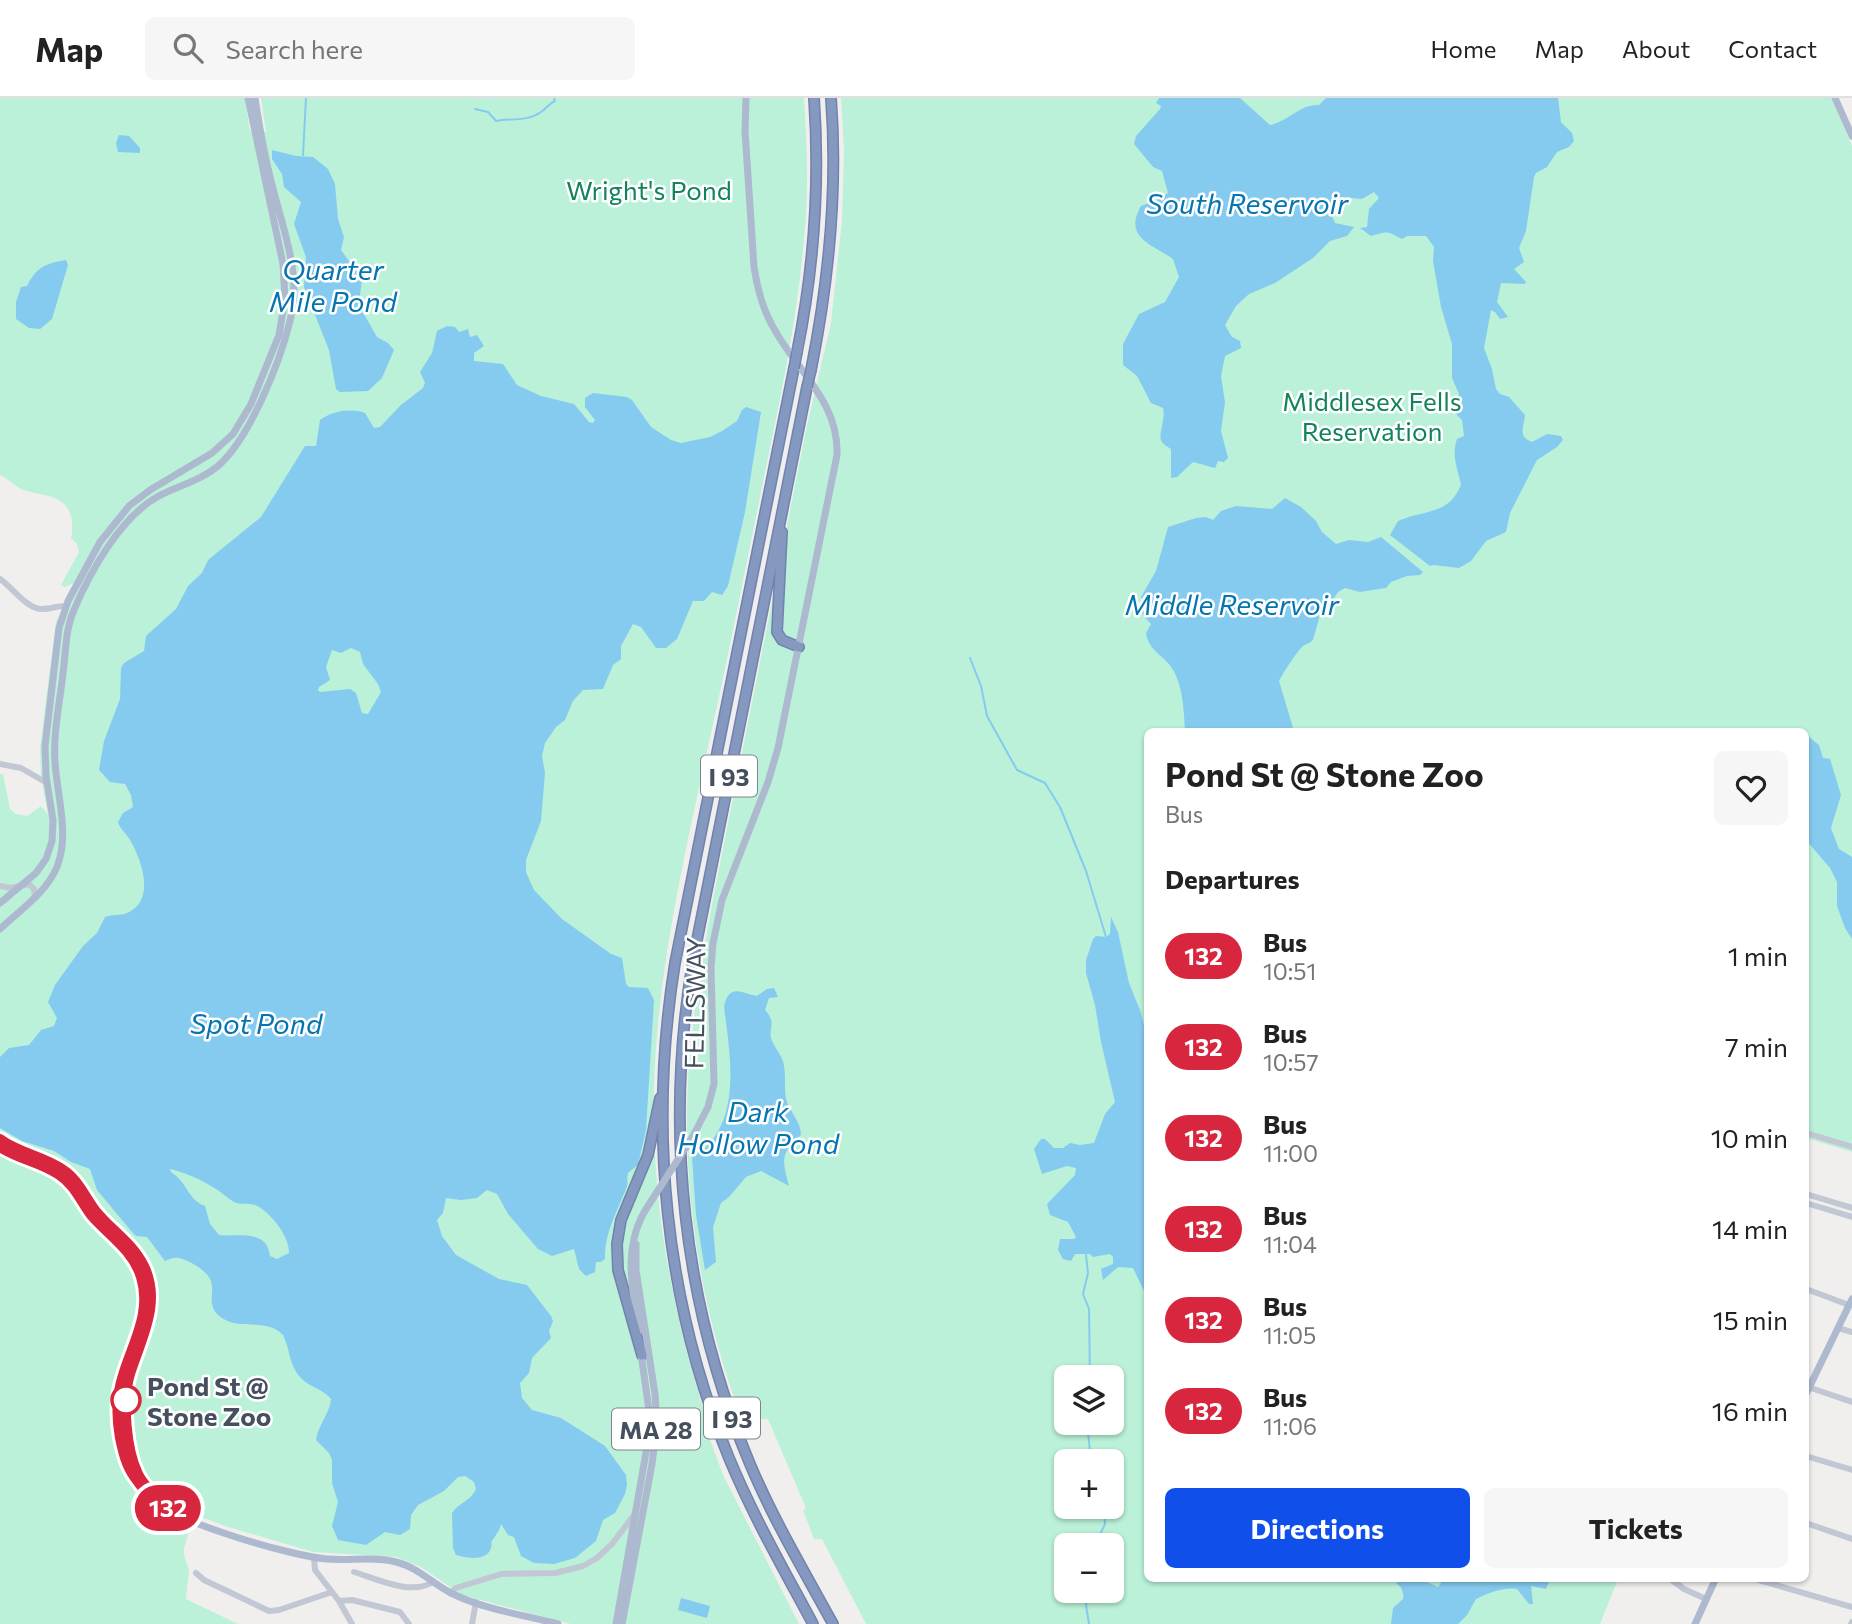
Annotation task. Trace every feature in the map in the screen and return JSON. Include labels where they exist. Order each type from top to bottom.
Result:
[{"type":"highway","name":"I 93","points":[[813,1624],[742,1487],[715,1421],[694,1353],[680,1292],[669,1222],[663,1143],[663,1086],[667,1025],[678,947],[807,293],[815,223],[814,98]]},
{"type":"highway","name":"I 93","points":[[831,98],[834,168],[831,239],[824,294],[690,975],[681,1054],[680,1148],[692,1264],[704,1325],[721,1385],[764,1495],[833,1624]]},
{"type":"highway","points":[[783,509],[776,632],[782,640],[799,647]]},
{"type":"highway","points":[[642,1355],[618,1270],[617,1244],[621,1220],[648,1155],[663,1086]]},
{"type":"main road","points":[[2,925],[35,896],[53,875],[62,847],[55,746],[71,618],[101,560],[123,525],[148,503],[216,467],[234,450],[245,434],[285,338],[294,293],[291,253],[248,98]]},
{"type":"main road","points":[[0,903],[22,886],[41,866],[51,845],[53,825],[45,741],[58,634],[65,606],[114,522],[135,501],[212,453],[237,428],[250,407],[275,345],[285,299],[281,252],[260,146],[255,98]]},
{"type":"main road","name":"FELLSWAY","points":[[616,1624],[649,1426],[630,1270],[631,1251],[648,1206],[708,1107],[714,1084],[711,963],[722,900],[773,768],[835,467],[836,434],[825,401],[773,327],[757,286],[746,140],[747,98]]},
{"type":"main road","points":[[1835,98],[1852,136]]},
{"type":"main road","points":[[237,428],[245,434]]},
{"type":"main road","points":[[176,475],[182,486]]},
{"type":"main road","points":[[0,1139],[20,1151],[50,1162],[70,1175],[95,1210],[126,1240],[143,1265],[150,1290],[149,1317],[143,1342],[129,1377],[126,1410],[132,1456],[138,1473],[169,1510]]},
{"type":"main road","points":[[0,1147],[65,1179],[91,1215],[126,1251],[139,1270],[143,1289],[142,1319],[120,1388],[118,1426],[126,1460],[133,1476],[153,1500],[184,1518],[259,1544],[314,1558],[393,1561],[408,1566],[450,1593],[558,1624]]},
{"type":"main road","name":"FELLSWAY","points":[[622,1624],[654,1456],[657,1425],[636,1266],[636,1232]]},
{"type":"main road","points":[[1809,1386],[1850,1302]]},
{"type":"main road","points":[[1695,1624],[1714,1582]]},
{"type":"street","points":[[0,579],[13,587],[32,607],[43,609],[65,606]]},
{"type":"street","points":[[0,764],[22,768],[47,783]]},
{"type":"street","points":[[0,886],[32,886],[35,896]]},
{"type":"street","points":[[1809,1134],[1852,1147]]},
{"type":"street","points":[[1809,1195],[1852,1208]]},
{"type":"street","points":[[1809,1204],[1852,1217]]},
{"type":"street","points":[[1809,1290],[1850,1302]]},
{"type":"street","points":[[1838,1328],[1852,1332]]},
{"type":"street","points":[[1809,1391],[1852,1402]]},
{"type":"street","points":[[1809,1457],[1852,1470]]},
{"type":"street","points":[[450,1593],[456,1588],[500,1574],[555,1573],[583,1566],[612,1545],[637,1510]]},
{"type":"street","points":[[1809,1523],[1852,1539]]},
{"type":"street","points":[[314,1558],[315,1569],[352,1624]]},
{"type":"street","points":[[354,1572],[412,1588],[424,1587],[433,1582]]},
{"type":"street","points":[[196,1573],[204,1580],[269,1611],[332,1592]]},
{"type":"street","points":[[1674,1582],[1706,1599]]},
{"type":"street","points":[[1766,1582],[1852,1607]]},
{"type":"street","points":[[339,1601],[352,1600],[400,1612],[409,1624]]},
{"type":"street","points":[[472,1624],[476,1602]]},
{"type":"street","points":[[519,1624],[521,1614]]},
{"type":"green space","name":"Wright's Pond","points":[[0,98],[245,98],[250,131],[266,132],[261,98],[804,98],[807,204],[797,303],[774,429],[672,921],[660,1004],[654,1088],[656,1173],[666,1256],[684,1339],[707,1420],[703,1420],[723,1475],[799,1624],[571,1624],[462,1595],[421,1567],[397,1557],[313,1552],[225,1526],[170,1503],[142,1472],[135,1486],[141,1493],[160,1510],[191,1525],[184,1548],[189,1570],[186,1599],[238,1624],[0,1624],[0,774],[3,774],[10,809],[16,814],[27,816],[41,806],[48,815],[41,777],[40,747],[56,622],[74,583],[65,587],[61,585],[79,552],[77,544],[71,538],[70,512],[61,501],[21,489],[0,475]]},
{"type":"green space","name":"Middlesex Fells Reservation","points":[[841,98],[1831,98],[1852,146],[1852,1152],[1809,1139],[1809,728],[1144,728],[1144,1582],[1617,1582],[1600,1624],[866,1624],[822,1539],[814,1539],[803,1510],[806,1508],[768,1419],[742,1419],[715,1337],[697,1252],[688,1165],[688,1079],[698,989],[713,899],[807,425],[831,323],[842,221],[844,150]]},
{"type":"water","name":"South Reservoir","points":[[1159,98],[1240,98],[1270,125],[1306,107],[1319,105],[1326,98],[1558,98],[1561,122],[1572,133],[1574,141],[1569,147],[1557,152],[1547,167],[1534,177],[1526,231],[1519,248],[1524,262],[1514,269],[1526,282],[1501,283],[1497,302],[1508,317],[1500,319],[1491,310],[1484,348],[1496,389],[1500,394],[1509,397],[1525,415],[1522,431],[1524,437],[1532,442],[1547,434],[1561,436],[1563,440],[1537,460],[1510,513],[1506,532],[1486,541],[1471,561],[1459,568],[1430,566],[1390,535],[1398,521],[1442,507],[1456,495],[1461,485],[1455,445],[1457,439],[1464,436],[1462,420],[1455,411],[1459,394],[1452,378],[1452,344],[1441,307],[1433,261],[1434,247],[1426,236],[1407,236],[1402,239],[1393,234],[1381,233],[1371,236],[1360,228],[1367,227],[1369,209],[1379,198],[1374,192],[1362,199],[1341,197],[1333,202],[1332,216],[1335,223],[1354,227],[1347,236],[1330,241],[1313,258],[1275,283],[1249,294],[1236,306],[1225,325],[1232,337],[1240,341],[1241,348],[1225,356],[1221,376],[1225,402],[1221,431],[1228,458],[1224,462],[1218,461],[1215,468],[1193,462],[1177,477],[1171,478],[1171,449],[1161,440],[1163,408],[1151,403],[1137,376],[1123,365],[1123,344],[1139,314],[1165,302],[1179,277],[1173,259],[1142,239],[1135,226],[1141,206],[1168,193],[1162,171],[1153,167],[1134,144],[1136,136],[1160,109],[1161,106],[1156,103]]},
{"type":"water","points":[[119,135],[129,136],[140,148],[140,153],[118,152],[116,143]]},
{"type":"water","name":"Quarter Mile Pond","points":[[272,150],[313,157],[328,169],[335,184],[338,219],[344,237],[341,250],[362,279],[359,303],[361,309],[377,337],[394,350],[382,378],[368,391],[340,392],[336,389],[329,350],[304,287],[306,257],[294,224],[301,202],[284,187],[282,174],[272,159]]},
{"type":"water","points":[[66,260],[68,265],[52,319],[40,329],[29,328],[16,319],[16,302],[21,287],[27,286],[42,267]]},
{"type":"water","name":"Spot Pond","points":[[447,326],[455,327],[459,332],[468,329],[470,337],[477,335],[484,346],[474,353],[474,361],[503,364],[517,385],[541,396],[574,404],[589,422],[593,423],[595,420],[585,407],[585,398],[593,393],[627,397],[651,427],[681,443],[710,437],[722,431],[737,421],[746,407],[761,412],[745,512],[728,586],[722,595],[712,592],[704,601],[693,601],[677,639],[666,648],[656,648],[641,627],[633,624],[621,646],[621,659],[613,665],[603,689],[583,690],[573,701],[565,720],[556,727],[545,743],[542,756],[545,773],[541,821],[526,860],[526,872],[534,890],[562,919],[611,954],[622,958],[626,984],[629,987],[648,988],[654,1000],[646,1130],[638,1165],[628,1173],[627,1187],[609,1232],[605,1259],[596,1262],[595,1272],[586,1276],[579,1269],[574,1249],[552,1256],[538,1249],[508,1214],[497,1194],[487,1190],[477,1198],[446,1198],[443,1213],[437,1220],[442,1236],[456,1255],[499,1279],[527,1285],[551,1316],[551,1338],[532,1358],[529,1373],[520,1383],[522,1398],[532,1410],[561,1418],[605,1446],[626,1475],[625,1494],[615,1513],[603,1520],[596,1541],[575,1558],[554,1564],[534,1563],[521,1556],[514,1537],[508,1535],[501,1524],[489,1552],[485,1555],[475,1558],[456,1555],[453,1548],[452,1513],[476,1489],[474,1482],[465,1476],[458,1477],[444,1491],[418,1505],[411,1515],[410,1529],[400,1535],[385,1532],[366,1545],[338,1540],[332,1526],[338,1502],[332,1483],[332,1460],[316,1440],[331,1399],[298,1375],[283,1335],[268,1326],[234,1323],[218,1315],[212,1302],[212,1284],[205,1272],[183,1259],[165,1261],[147,1237],[136,1236],[97,1190],[90,1169],[71,1162],[54,1151],[22,1141],[0,1128],[0,1057],[9,1048],[29,1045],[41,1030],[54,1026],[57,1018],[48,1002],[55,985],[83,946],[97,933],[105,917],[127,913],[136,907],[144,890],[139,858],[118,822],[123,813],[133,807],[131,795],[125,784],[110,782],[99,770],[104,741],[120,699],[121,668],[124,663],[144,651],[146,636],[176,609],[188,586],[202,573],[208,560],[261,517],[305,446],[316,446],[320,420],[336,413],[353,411],[365,413],[374,428],[380,427],[401,405],[423,388],[425,383],[420,372],[432,353],[437,331]],"holes":[[[351,648],[360,652],[363,664],[381,692],[368,714],[362,713],[356,693],[350,689],[318,690],[330,680],[326,667],[332,650],[341,653]],[[170,1169],[202,1181],[234,1202],[261,1208],[283,1232],[289,1253],[277,1259],[270,1256],[268,1247],[258,1238],[219,1235],[210,1224],[205,1206],[195,1200]]]},
{"type":"water","name":"Middle Reservoir","points":[[1285,498],[1301,507],[1336,544],[1349,540],[1368,542],[1381,537],[1423,572],[1391,582],[1386,588],[1360,592],[1345,588],[1338,592],[1320,615],[1313,640],[1300,649],[1279,681],[1293,728],[1185,728],[1182,695],[1177,678],[1168,663],[1149,643],[1146,633],[1151,624],[1142,614],[1144,604],[1141,597],[1156,571],[1168,527],[1196,518],[1206,517],[1213,520],[1221,511],[1236,506],[1272,509]]},
{"type":"water","points":[[1809,737],[1819,745],[1823,758],[1830,759],[1841,795],[1831,828],[1839,849],[1852,857],[1852,939],[1837,906],[1837,882],[1830,868],[1809,844]]},
{"type":"water","points":[[1111,917],[1118,932],[1129,983],[1144,1025],[1144,1291],[1133,1268],[1118,1267],[1103,1280],[1101,1269],[1113,1264],[1110,1254],[1093,1257],[1090,1254],[1075,1254],[1071,1261],[1063,1259],[1058,1250],[1060,1239],[1076,1237],[1068,1222],[1050,1215],[1047,1204],[1075,1175],[1076,1168],[1067,1166],[1042,1174],[1034,1149],[1041,1139],[1045,1139],[1054,1148],[1063,1148],[1070,1143],[1094,1143],[1105,1114],[1115,1102],[1086,973],[1086,960],[1093,939],[1110,934]]},
{"type":"water","name":"Dark Hollow Pond","points":[[774,988],[778,997],[769,998],[765,1010],[772,1023],[772,1041],[785,1070],[786,1099],[801,1135],[789,1147],[784,1158],[789,1186],[761,1171],[746,1177],[721,1203],[713,1227],[716,1262],[705,1270],[696,1215],[692,1157],[709,1144],[726,1113],[730,1059],[724,1006],[729,994],[733,992],[757,996]]},
{"type":"water","points":[[1427,1582],[1438,1587],[1440,1582],[1549,1582],[1546,1589],[1531,1586],[1533,1604],[1529,1604],[1517,1589],[1507,1589],[1476,1599],[1458,1624],[1391,1624],[1393,1608],[1403,1599],[1402,1590],[1397,1584]]},
{"type":"water","points":[[681,1598],[710,1606],[707,1618],[678,1610]]},
{"type":"waterway","points":[[303,155],[306,98]]},
{"type":"waterway","points":[[475,109],[488,112],[496,121],[525,118],[541,112],[555,101],[554,98]]},
{"type":"waterway","points":[[970,658],[981,686],[987,716],[1017,770],[1045,783],[1060,807],[1086,871],[1106,937]]},
{"type":"waterway","points":[[1086,1255],[1088,1273],[1083,1294],[1089,1309],[1090,1365]]},
{"type":"waterway","points":[[1088,1435],[1090,1449]]},
{"type":"waterway","points":[[1101,1533],[1105,1519]]},
{"type":"waterway","points":[[1086,1603],[1089,1624]]},
{"type":"bus line","name":"132","points":[[0,1139],[20,1151],[60,1167],[76,1180],[95,1210],[126,1240],[143,1265],[150,1290],[149,1317],[143,1342],[129,1377],[126,1410],[132,1456],[138,1473],[169,1510],[153,1500],[133,1476],[123,1452],[118,1426],[117,1401],[123,1373],[142,1319],[144,1302],[139,1270],[117,1240],[91,1215],[75,1189],[65,1179],[0,1147]]},
{"type":"place","name":"Pond St @ Stone Zoo","points":[[126,1400]]}]
